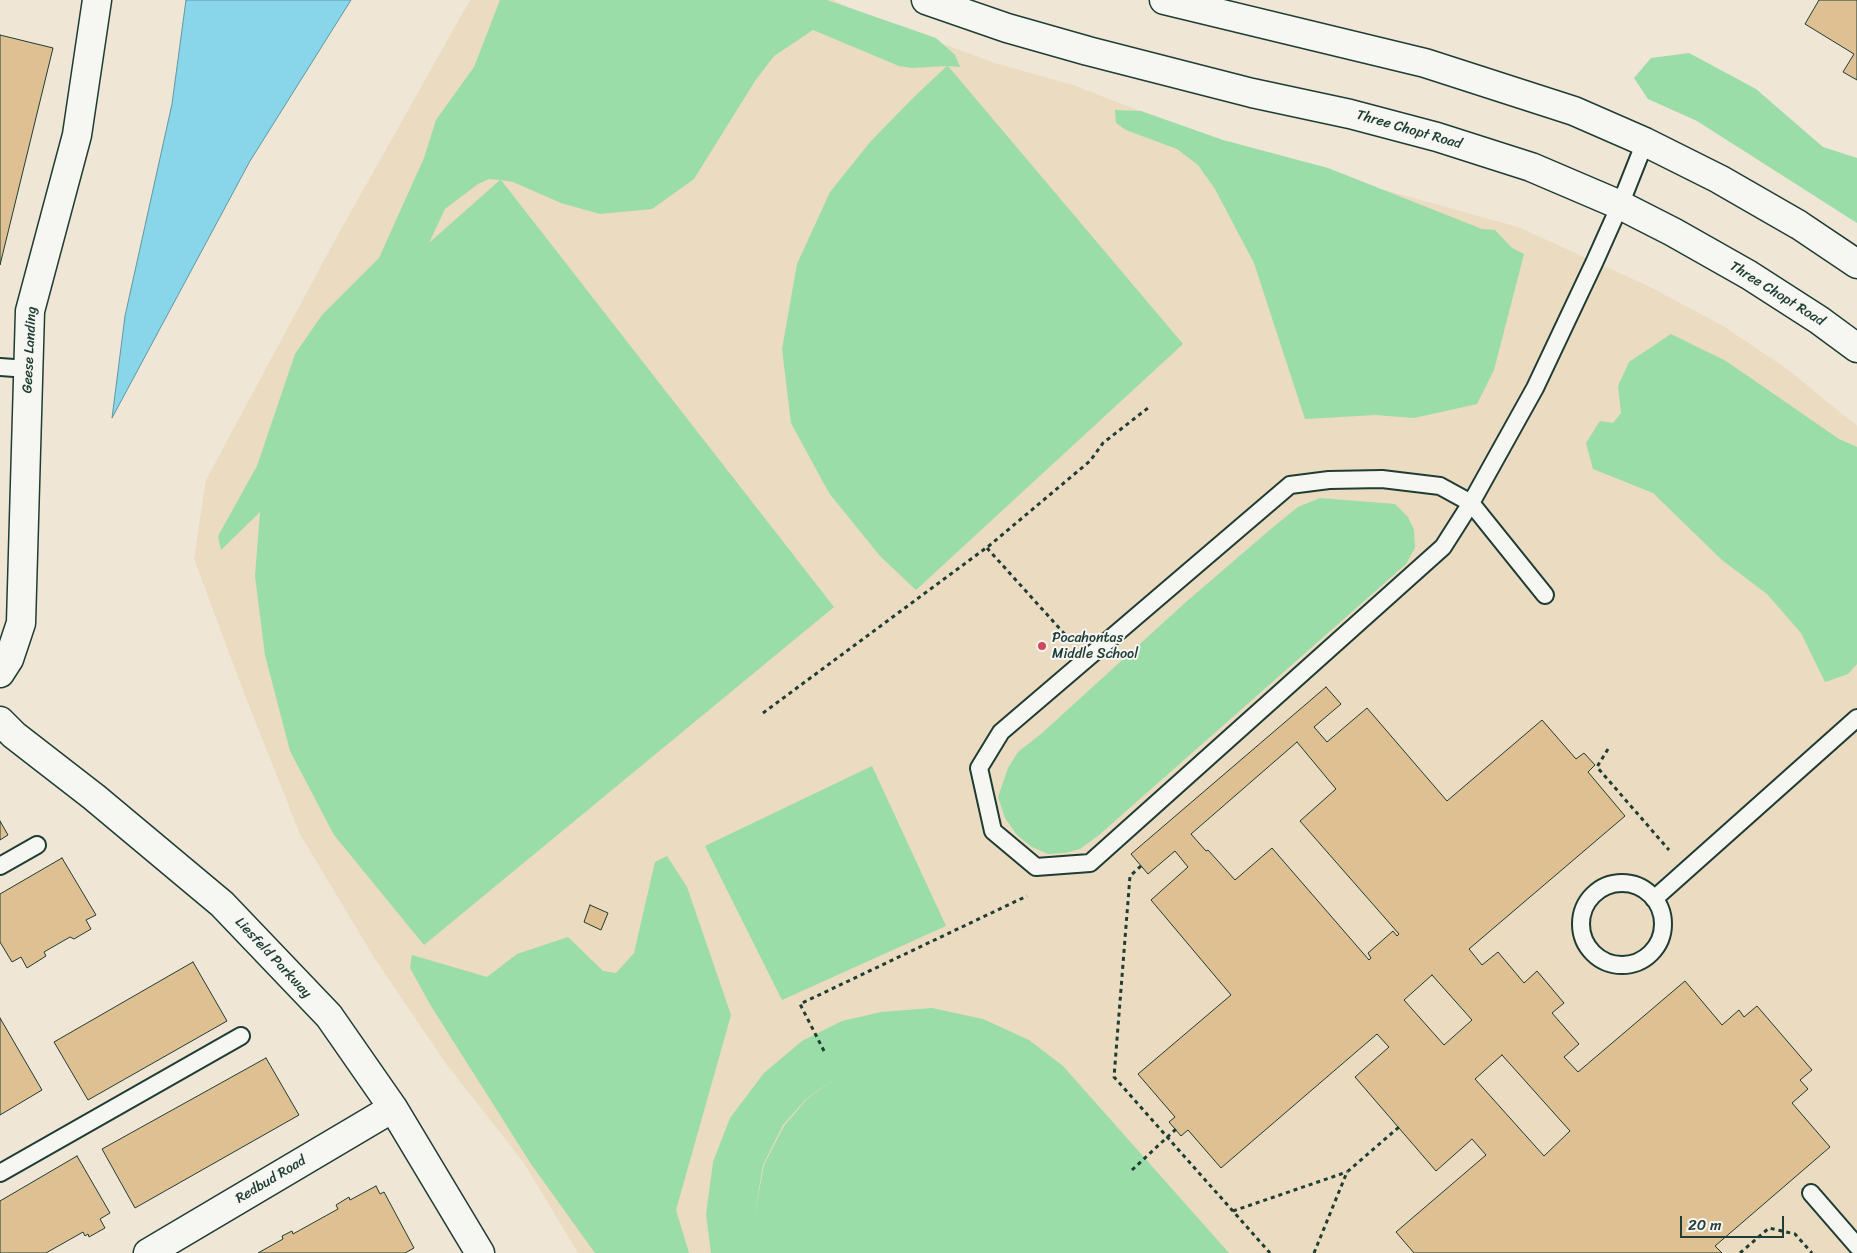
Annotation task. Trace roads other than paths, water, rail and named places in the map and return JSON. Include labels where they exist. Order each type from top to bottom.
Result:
[{"type":"main road","name":"Geese Landing","points":[[0,673],[9,659],[21,623],[30,311],[77,135],[97,0]]},
{"type":"main road","name":"Three Chopt Road","points":[[926,0],[1006,28],[1088,51],[1252,93],[1350,114],[1437,137],[1531,167],[1620,205],[1749,275],[1819,320],[1857,348]]},
{"type":"main road","points":[[1164,0],[1425,63],[1574,111],[1645,142],[1719,179],[1783,216],[1857,264]]},
{"type":"main road","name":"Liesfeld Parkway","points":[[0,721],[14,735],[94,797],[222,904],[329,1016],[393,1108],[480,1253]]},
{"type":"main road","name":"Redbud Road","points":[[148,1253],[393,1108]]},
{"type":"lane","points":[[1545,595],[1471,503],[1440,486],[1382,479],[1329,480],[1290,485],[1001,732],[979,768],[993,831],[1036,867],[1090,862],[1442,547],[1471,503],[1535,388],[1620,205],[1645,142]]},
{"type":"lane","points":[[0,367],[28,369]]},
{"type":"lane","points":[[1654,899],[1857,718]]},
{"type":"lane","points":[[0,866],[37,845]]},
{"type":"lane","points":[[1624,883],[1637,886],[1654,899],[1662,916],[1663,930],[1659,942],[1651,953],[1640,961],[1628,965],[1614,964],[1602,959],[1592,951],[1584,940],[1581,926],[1583,912],[1588,900],[1598,891],[1611,885],[1624,883]]},
{"type":"lane","points":[[0,1174],[240,1036]]},
{"type":"lane","points":[[1811,1193],[1857,1246]]},
{"type":"water","points":[[186,0],[351,0],[250,161],[112,418],[125,316],[172,104]]},
{"type":"place","name":"Pocahontas Middle School","points":[[1042,646]]}]
